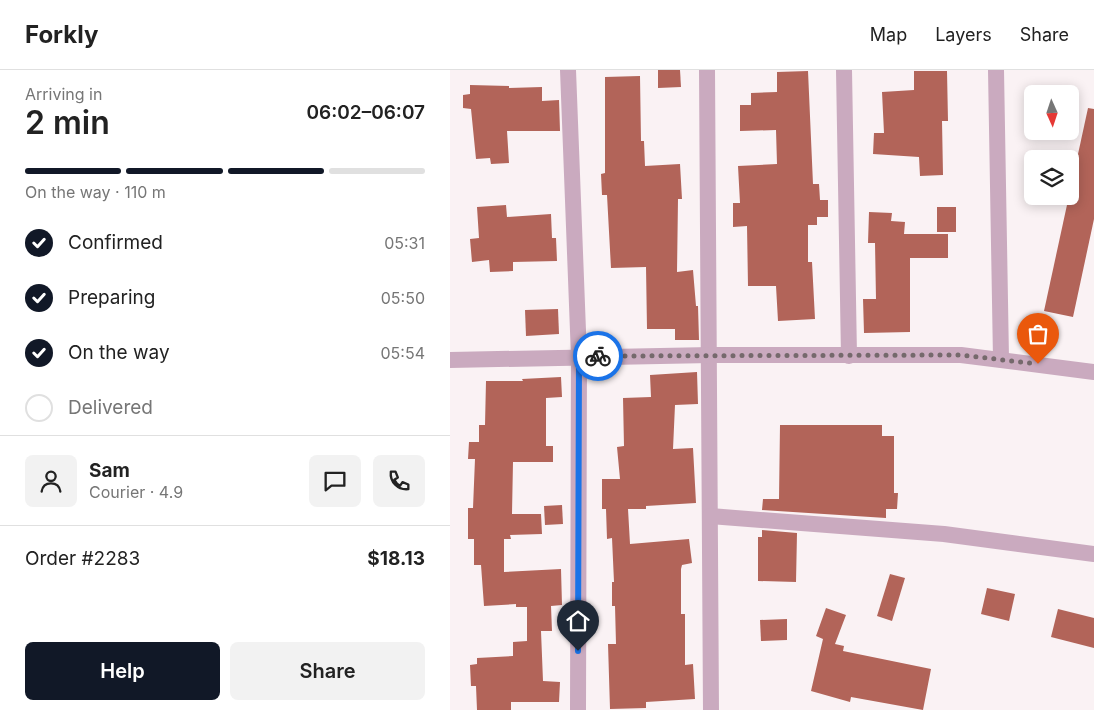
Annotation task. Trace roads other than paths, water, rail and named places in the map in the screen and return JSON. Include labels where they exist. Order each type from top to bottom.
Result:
[{"type":"street","points":[[568,70],[579,357],[578,710]]},
{"type":"street","points":[[707,70],[711,355],[711,710]]},
{"type":"street","points":[[844,70],[849,356]]},
{"type":"street","points":[[996,70],[1000,359]]},
{"type":"street","points":[[450,360],[711,355],[961,355],[1094,372]]},
{"type":"street","points":[[710,516],[944,534],[1094,554]]}]
